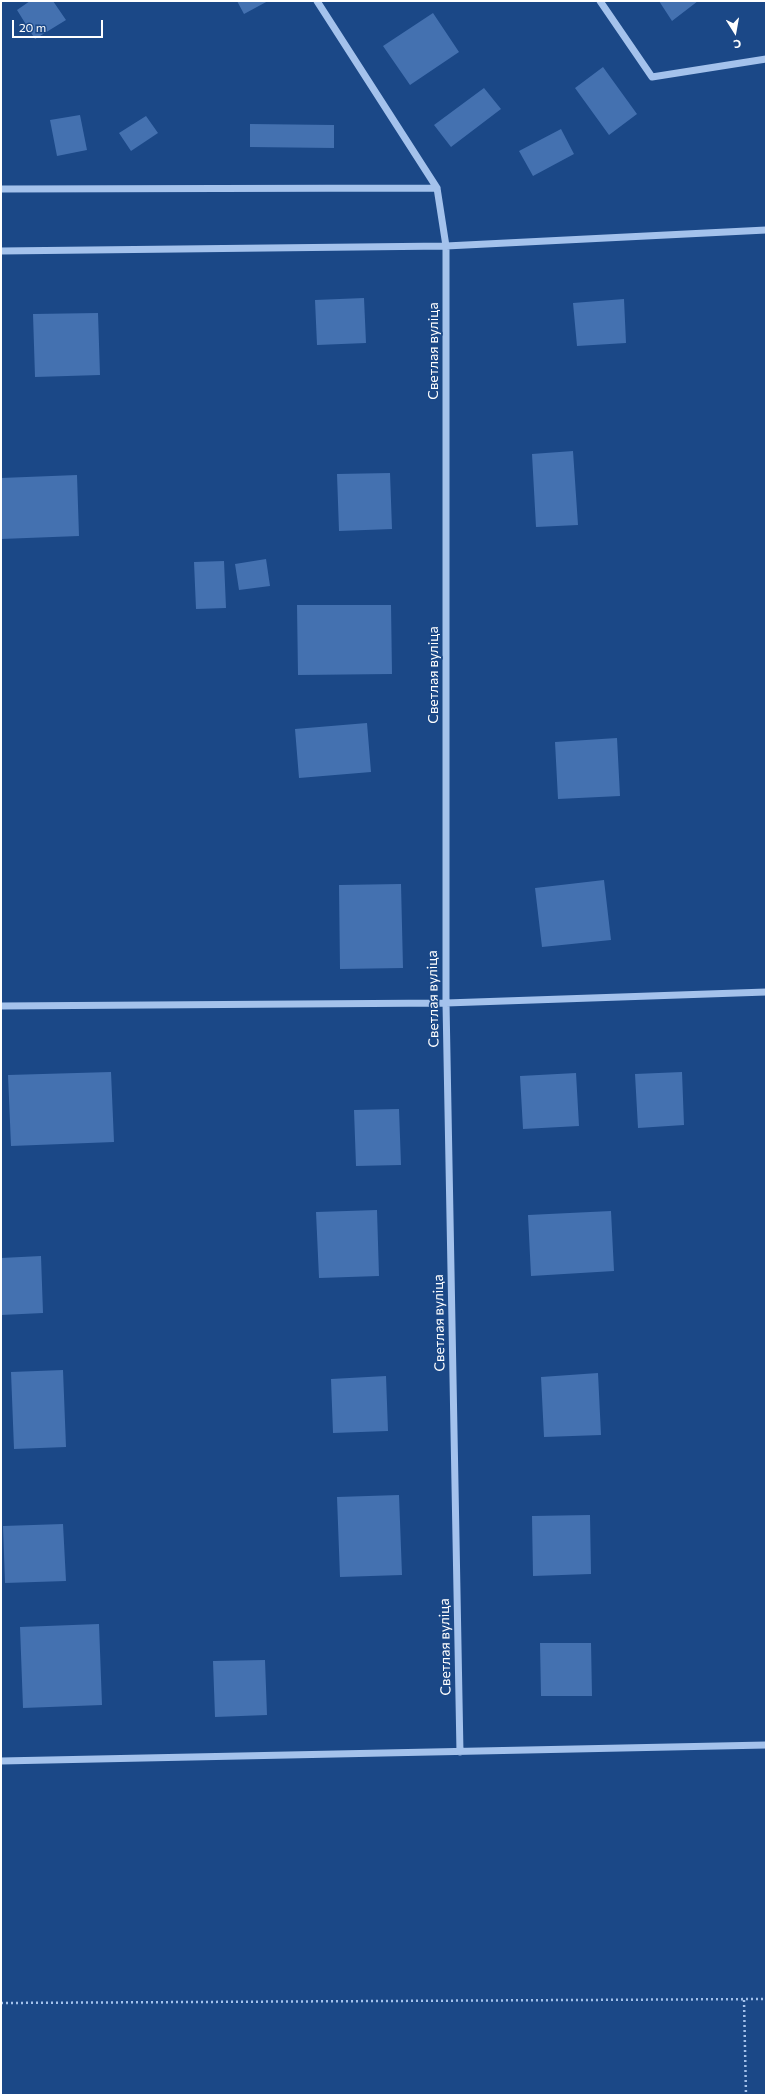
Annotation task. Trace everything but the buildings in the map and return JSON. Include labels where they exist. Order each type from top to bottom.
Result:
[{"type":"street","points":[[317,1],[437,188]]},
{"type":"street","points":[[600,1],[652,77],[766,59]]},
{"type":"street","points":[[1,182],[3,189],[437,188]]},
{"type":"street","name":"Светлая вуліца","points":[[437,188],[446,246],[446,1003],[460,1752]]},
{"type":"street","points":[[1,252],[446,246],[766,230]]},
{"type":"street","points":[[1,1006],[446,1003],[766,992]]},
{"type":"street","points":[[1,1761],[766,1745]]},
{"type":"path","points":[[1,2003],[766,1999]]},
{"type":"path","points":[[744,2000],[746,2095]]}]
